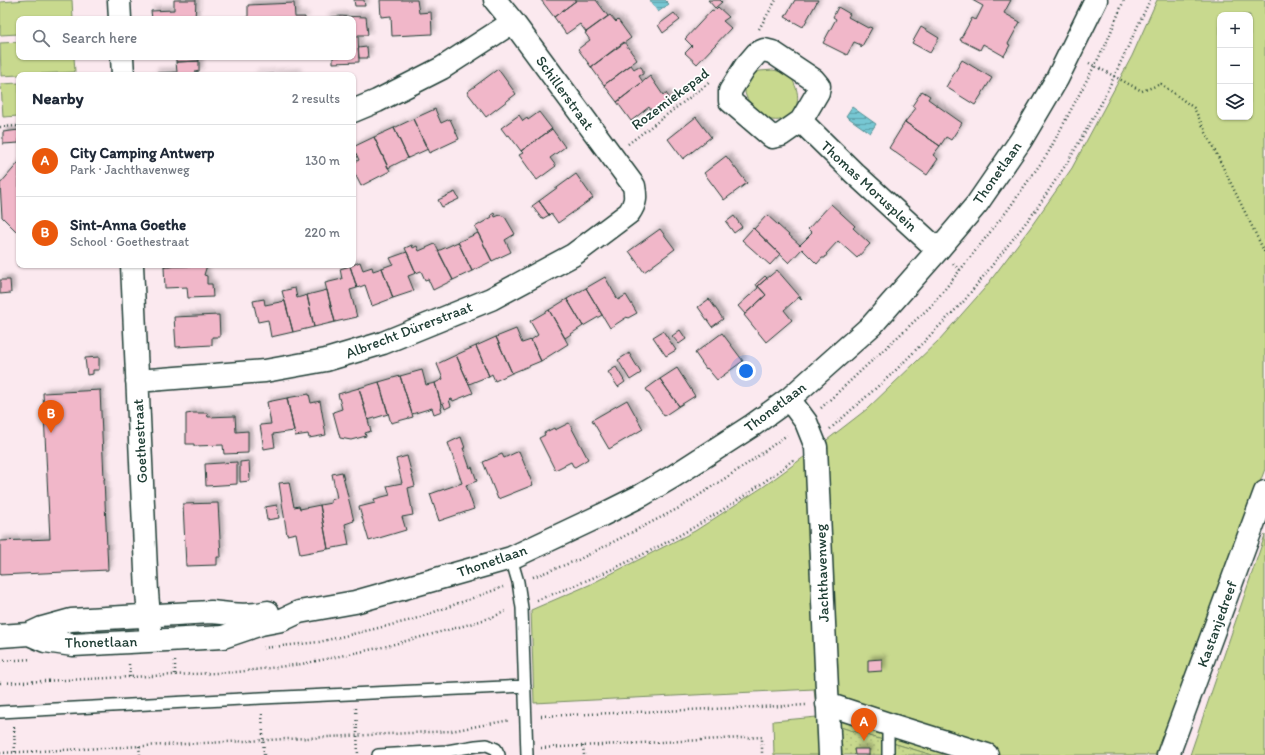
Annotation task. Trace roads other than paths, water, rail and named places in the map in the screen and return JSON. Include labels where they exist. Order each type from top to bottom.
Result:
[{"type":"street","points":[[119,0],[120,16]]},
{"type":"street","name":"Schillerstraat","points":[[496,0],[634,186]]},
{"type":"street","name":"Thonetlaan","points":[[29,634],[45,641],[73,646],[223,637],[261,624],[282,620],[299,612],[355,602],[511,558],[568,532],[642,495],[700,459],[789,400],[872,325],[976,204],[1020,140],[1057,79],[1096,0]]},
{"type":"street","points":[[356,110],[442,68],[513,22]]},
{"type":"street","points":[[122,60],[123,72]]},
{"type":"street","name":"Thomas Morusplein","points":[[800,121],[938,250]]},
{"type":"street","name":"Albrecht Dürerstraat","points":[[137,381],[265,371],[326,360],[383,343],[491,299],[573,255],[630,213],[636,197],[634,186]]},
{"type":"street","name":"Goethestraat","points":[[132,268],[148,616]]},
{"type":"street","name":"Jachthavenweg","points":[[789,400],[806,422],[816,447],[830,755]]},
{"type":"street","name":"Kastanjedreef","points":[[1168,755],[1265,492]]},
{"type":"street","name":"Thonetlaan","points":[[0,636],[29,634],[42,628],[71,620],[211,612],[234,615],[260,614],[280,609],[299,612]]},
{"type":"street","name":"Thonetlaan","points":[[148,616],[151,641]]},
{"type":"street","points":[[827,704],[987,755]]},
{"type":"lane","points":[[511,558],[518,582],[521,605],[527,752]]},
{"type":"lane","points":[[0,712],[525,686]]},
{"type":"lane","points":[[888,724],[888,755]]},
{"type":"lane","points":[[378,755],[447,751],[487,745],[496,749],[499,755]]},
{"type":"water","points":[[650,0],[665,0],[669,4],[658,12]]},
{"type":"water","points":[[852,107],[876,124],[870,133],[846,116]]},
{"type":"place","name":"Sint-Anna Goethe","points":[[51,433]]},
{"type":"place","name":"City Camping Antwerp","points":[[864,741]]}]
